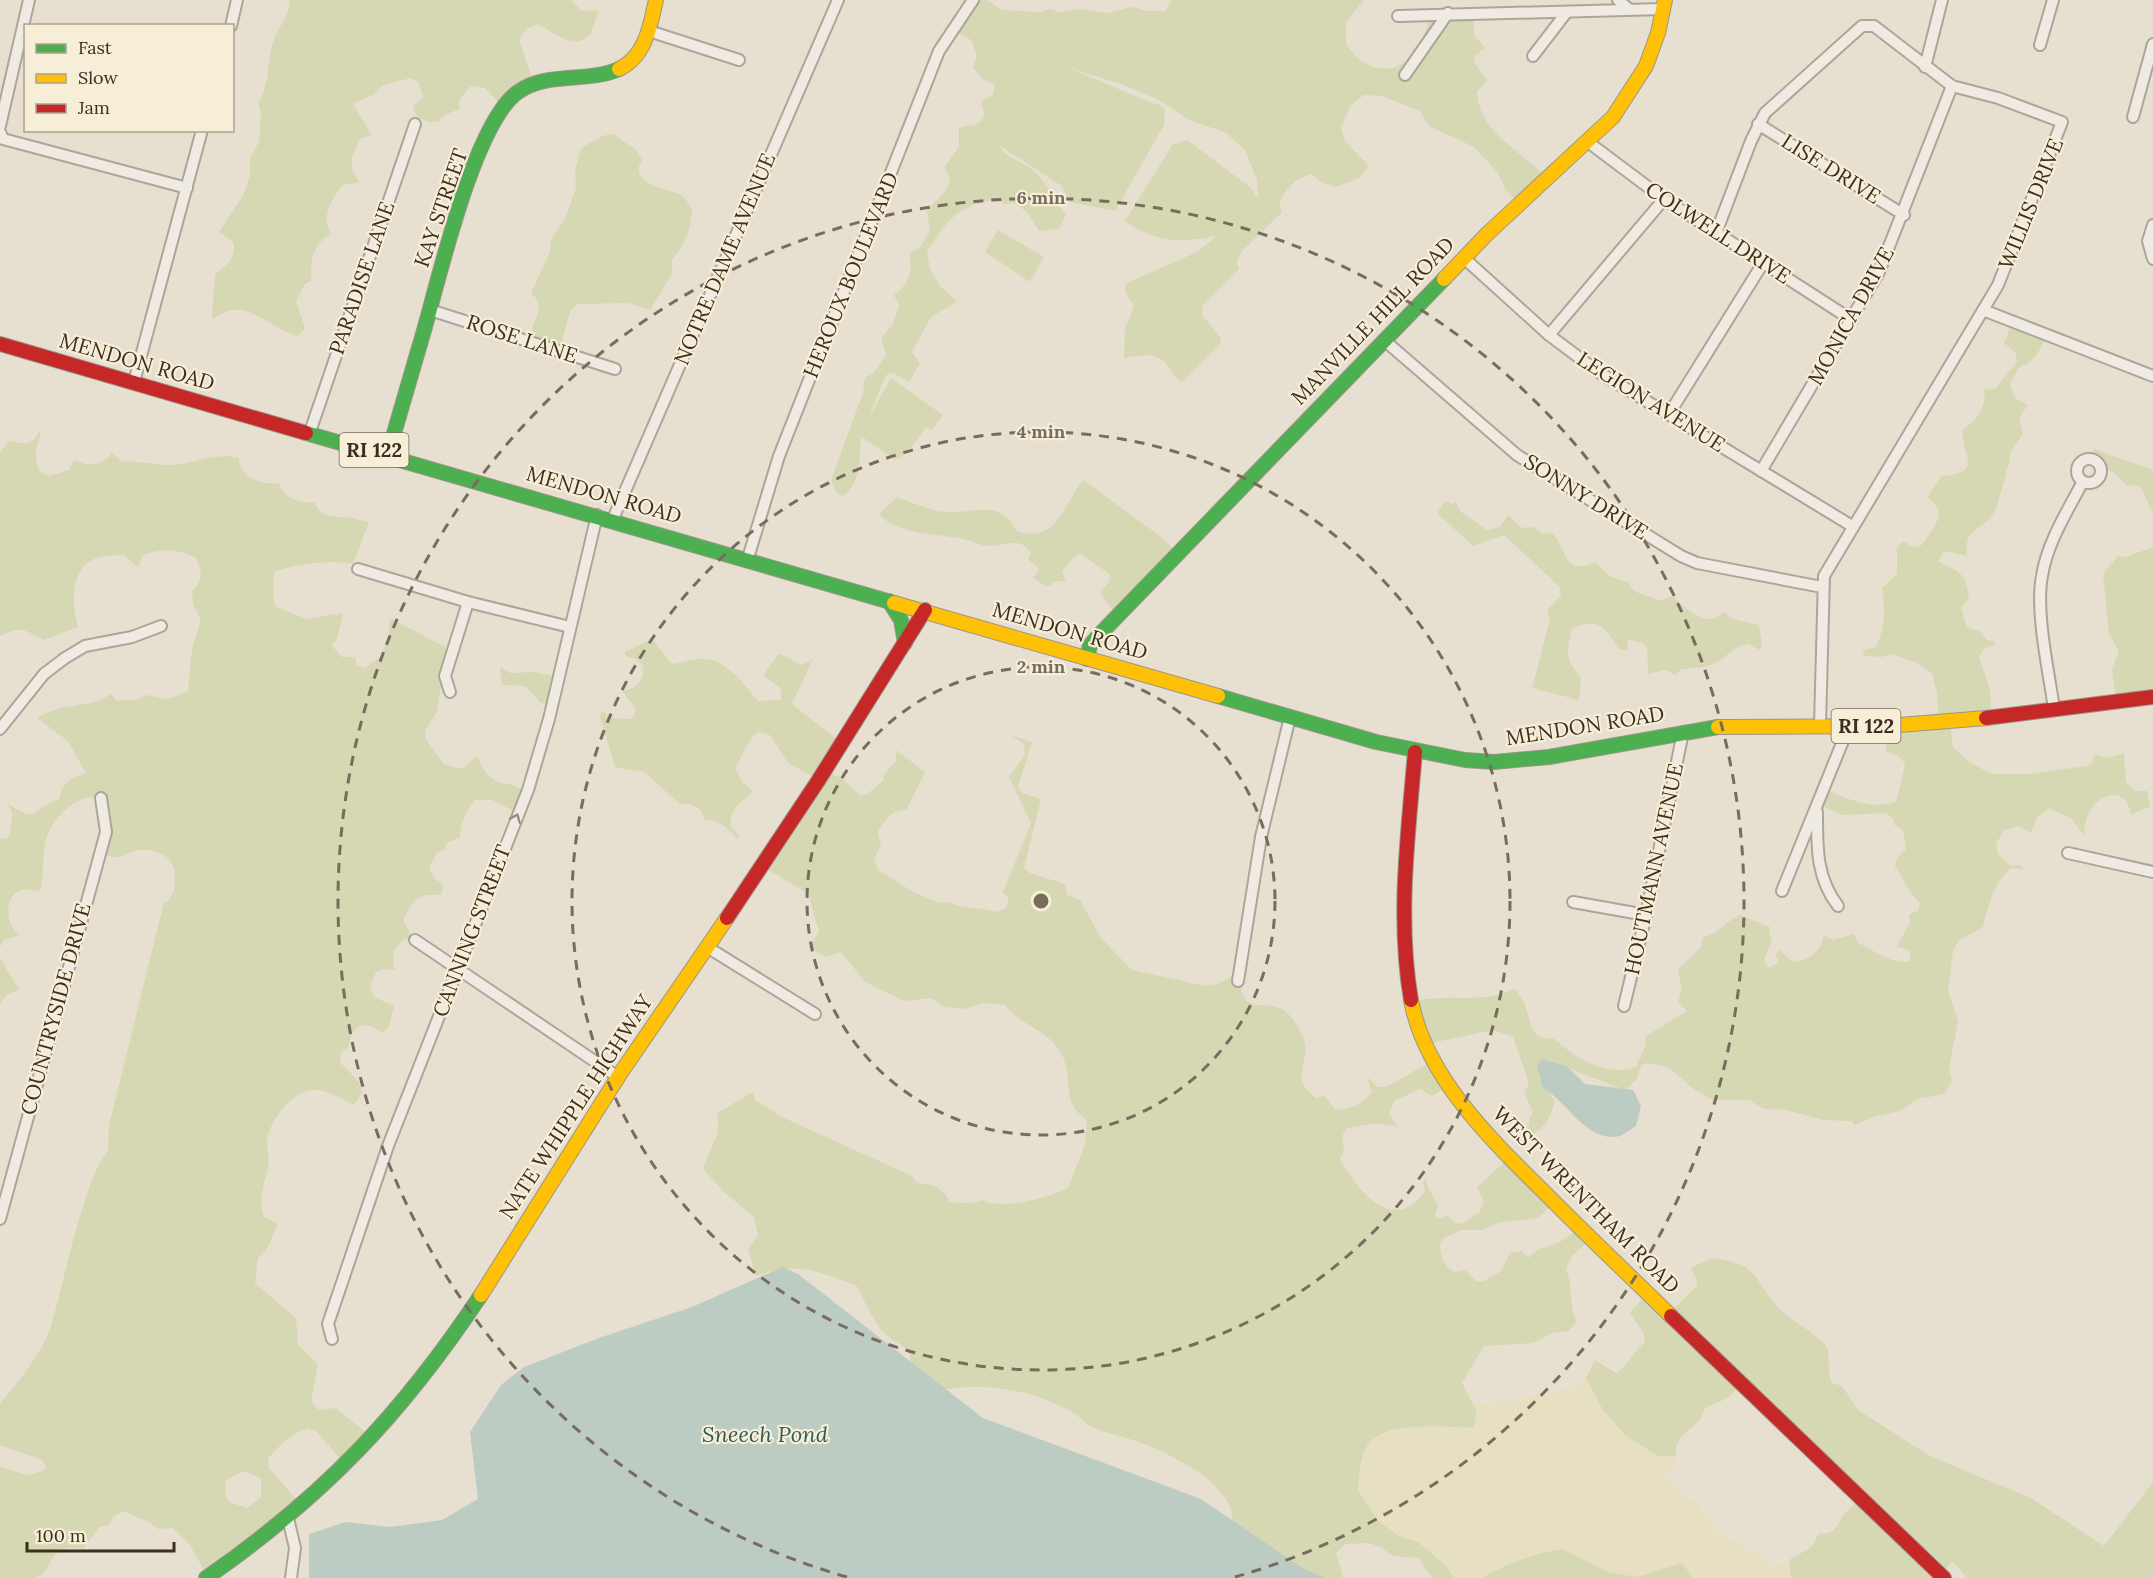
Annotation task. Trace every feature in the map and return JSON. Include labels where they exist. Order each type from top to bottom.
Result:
[{"type":"main road","name":"KAY STREET","points":[[388,454],[471,171],[505,104],[528,86],[611,73],[639,53],[649,31],[656,0]]},
{"type":"main road","name":"MANVILLE HILL ROAD","points":[[1087,658],[1090,645],[1122,609],[1464,258],[1613,117],[1646,66],[1664,4]]},
{"type":"main road","name":"MENDON ROAD","points":[[0,344],[388,454],[729,555],[747,558],[1415,752],[1464,760],[1522,761],[1683,732],[1750,725],[1849,726],[1968,721],[2153,697]]},
{"type":"main road","points":[[889,601],[901,620],[905,643]]},
{"type":"main road","name":"NATE WHIPPLE HIGHWAY","points":[[206,1578],[288,1518],[367,1443],[434,1362],[574,1151],[618,1077],[707,947],[925,610]]},
{"type":"main road","name":"WEST WRENTHAM ROAD","points":[[1415,752],[1404,874],[1404,958],[1413,1009],[1421,1033],[1443,1076],[1473,1116],[1509,1157],[1944,1578]]},
{"type":"street","points":[[0,126],[28,0]]},
{"type":"street","points":[[231,24],[237,0]]},
{"type":"street","name":"NOTRE DAME AVENUE","points":[[613,519],[838,0]]},
{"type":"street","name":"HEROUX BOULEVARD","points":[[747,558],[779,456],[939,51],[973,0]]},
{"type":"street","points":[[1618,0],[1629,9]]},
{"type":"street","points":[[1925,67],[1942,0]]},
{"type":"street","points":[[2040,45],[2053,0]]},
{"type":"street","points":[[1398,15],[1566,13],[1664,4]]},
{"type":"street","points":[[1405,75],[1448,13]]},
{"type":"street","points":[[1533,56],[1566,13]]},
{"type":"street","name":"WILLIS DRIVE","points":[[1716,233],[1758,124],[1774,103],[1862,26],[1874,26],[1952,86],[1998,98],[2062,122],[2004,272],[1830,562],[1822,587],[1820,725]]},
{"type":"street","points":[[649,31],[739,60]]},
{"type":"street","points":[[2133,117],[2153,44]]},
{"type":"street","name":"MONICA DRIVE","points":[[1761,471],[1879,272],[1904,215],[1952,86]]},
{"type":"street","name":"PARADISE LANE","points":[[310,432],[415,124]]},
{"type":"street","name":"LISE DRIVE","points":[[1758,124],[1904,215]]},
{"type":"street","points":[[134,382],[201,132]]},
{"type":"street","points":[[1,135],[187,188]]},
{"type":"street","name":"COLWELL DRIVE","points":[[1588,142],[1664,199],[1852,320]]},
{"type":"street","points":[[1549,335],[1664,199]]},
{"type":"street","points":[[2153,225],[2148,241],[2153,259]]},
{"type":"street","name":"LEGION AVENUE","points":[[1464,258],[1549,335],[1597,371],[1852,526]]},
{"type":"street","points":[[1669,414],[1763,263]]},
{"type":"street","name":"ROSE LANE","points":[[430,310],[615,369]]},
{"type":"street","points":[[1983,310],[2153,376]]},
{"type":"street","name":"SONNY DRIVE","points":[[1384,340],[1517,455],[1681,556],[1697,563],[1822,587]]},
{"type":"street","points":[[2054,709],[2044,636],[2042,575],[2061,523],[2082,483]]},
{"type":"street","name":"CANNING STREET","points":[[332,1340],[328,1324],[388,1146],[459,971],[528,790],[549,719],[597,515]]},
{"type":"street","points":[[358,569],[468,602],[570,627]]},
{"type":"street","points":[[450,692],[445,676],[468,602]]},
{"type":"street","points":[[0,729],[44,674],[65,658],[86,646],[132,637],[161,626]]},
{"type":"street","points":[[1239,981],[1261,837],[1290,717]]},
{"type":"street","points":[[1782,891],[1849,726]]},
{"type":"street","name":"HOUTMANN AVENUE","points":[[1624,1006],[1646,915],[1683,732]]},
{"type":"street","name":"COUNTRYSIDE DRIVE","points":[[0,1219],[106,832],[101,798]]},
{"type":"street","points":[[1817,808],[1817,851],[1827,891],[1838,906]]},
{"type":"street","points":[[2068,853],[2153,872]]},
{"type":"street","points":[[1573,902],[1646,915]]},
{"type":"street","points":[[415,940],[618,1077]]},
{"type":"street","points":[[707,947],[815,1014]]},
{"type":"street","points":[[288,1518],[295,1548],[291,1578]]},
{"type":"shaded area","points":[[1586,1377],[1603,1410],[1626,1436],[1676,1456],[1678,1460],[1664,1478],[1677,1487],[1687,1499],[1697,1500],[1702,1514],[1709,1512],[1710,1523],[1724,1539],[1736,1540],[1749,1554],[1760,1553],[1774,1566],[1789,1560],[1791,1578],[1693,1578],[1682,1564],[1638,1577],[1610,1573],[1566,1553],[1530,1556],[1498,1568],[1482,1578],[1455,1578],[1446,1566],[1418,1542],[1400,1537],[1377,1521],[1361,1497],[1358,1490],[1366,1448],[1377,1436],[1392,1430],[1421,1426],[1449,1428],[1472,1404],[1502,1402],[1576,1386]]},
{"type":"green space","points":[[290,0],[571,0],[582,11],[599,10],[591,33],[578,41],[564,39],[538,24],[526,29],[519,40],[533,80],[500,104],[485,88],[471,86],[459,100],[460,108],[442,117],[438,122],[425,121],[414,110],[413,106],[423,97],[419,83],[411,78],[383,85],[373,95],[353,104],[372,135],[360,139],[353,156],[353,171],[360,182],[343,185],[328,208],[328,228],[332,234],[321,241],[317,247],[311,266],[312,280],[304,285],[296,301],[305,328],[298,336],[246,311],[225,312],[213,319],[212,313],[215,275],[229,262],[234,249],[234,243],[219,232],[244,194],[250,175],[250,158],[259,142],[261,114],[258,103],[267,80],[274,39],[286,16]]},
{"type":"green space","points":[[970,0],[987,0],[1002,10],[1041,12],[1051,9],[1058,12],[1082,9],[1107,13],[1132,7],[1148,11],[1165,11],[1172,0],[1364,0],[1346,22],[1346,45],[1363,62],[1387,69],[1397,66],[1414,52],[1421,43],[1429,20],[1474,13],[1474,35],[1485,48],[1476,55],[1474,62],[1487,80],[1477,92],[1479,106],[1485,119],[1502,139],[1544,176],[1517,201],[1505,189],[1498,173],[1474,147],[1429,126],[1420,111],[1382,96],[1364,95],[1351,105],[1341,127],[1344,140],[1369,166],[1360,178],[1335,187],[1322,183],[1311,174],[1300,178],[1288,188],[1279,203],[1282,212],[1242,251],[1237,261],[1239,269],[1202,306],[1202,315],[1221,338],[1220,344],[1182,382],[1159,358],[1148,355],[1124,358],[1125,329],[1134,306],[1125,290],[1127,283],[1197,252],[1217,236],[1192,240],[1169,239],[1147,234],[1125,221],[1173,144],[1187,140],[1251,188],[1258,199],[1257,180],[1245,150],[1225,132],[1191,121],[1159,100],[1124,85],[1069,68],[1154,104],[1158,103],[1165,109],[1164,125],[1115,211],[1070,202],[1062,186],[1000,146],[1006,154],[1037,174],[1066,214],[1059,229],[1039,231],[1027,212],[1014,203],[1005,204],[997,199],[963,210],[941,230],[927,251],[930,269],[940,286],[957,302],[931,317],[912,352],[920,363],[909,382],[893,373],[886,375],[868,419],[891,378],[943,415],[932,430],[926,427],[915,443],[899,459],[893,459],[861,436],[857,476],[843,496],[837,493],[831,480],[864,390],[863,383],[866,377],[874,373],[886,354],[881,338],[893,324],[899,306],[894,295],[909,277],[909,254],[920,247],[930,231],[927,211],[948,186],[950,180],[944,168],[959,147],[959,128],[980,122],[985,115],[981,102],[993,94],[995,85],[983,79],[973,68],[977,55],[971,40],[951,29]]},
{"type":"green space","points":[[613,134],[636,150],[642,160],[639,168],[644,180],[681,195],[692,209],[687,236],[672,259],[672,274],[650,310],[628,303],[577,304],[570,312],[561,345],[530,336],[539,308],[536,298],[531,294],[550,251],[551,240],[566,217],[576,188],[575,171],[581,148],[602,136]]},
{"type":"green space","points":[[998,230],[1044,257],[1030,282],[985,252]]},
{"type":"green space","points":[[2013,320],[2046,336],[2036,356],[2029,363],[2018,368],[2010,384],[2015,398],[2028,405],[2019,418],[2023,434],[2010,453],[2010,460],[1993,513],[1967,541],[1967,556],[1944,551],[1938,561],[1960,574],[1966,582],[1969,597],[1961,608],[1967,627],[1979,631],[1987,640],[1994,641],[1995,645],[1984,649],[1979,657],[1990,690],[1991,712],[1950,721],[1953,747],[1968,761],[1991,774],[2028,774],[2086,766],[2092,764],[2095,754],[2108,758],[2124,753],[2126,782],[2135,791],[2147,791],[2150,807],[2131,814],[2124,799],[2113,795],[2106,796],[2089,812],[2084,836],[2072,819],[2049,808],[2037,817],[2031,833],[2019,826],[2004,830],[1996,844],[1998,854],[2011,866],[2020,865],[2026,870],[2011,868],[2005,874],[1993,895],[1983,927],[1958,941],[1953,951],[1948,990],[1958,1022],[1949,1068],[1952,1081],[1944,1094],[1918,1099],[1900,1111],[1873,1117],[1855,1125],[1852,1121],[1823,1120],[1787,1110],[1764,1109],[1749,1100],[1713,1100],[1695,1090],[1668,1067],[1647,1063],[1641,1065],[1637,1079],[1625,1090],[1558,1064],[1542,1080],[1555,1101],[1547,1121],[1541,1129],[1531,1135],[1521,1132],[1529,1125],[1529,1118],[1533,1112],[1524,1093],[1529,1083],[1513,1037],[1493,1030],[1427,1044],[1416,1001],[1492,996],[1515,988],[1524,1003],[1533,1029],[1540,1037],[1553,1038],[1591,1064],[1613,1070],[1624,1070],[1636,1067],[1645,1046],[1646,1036],[1687,1011],[1678,1002],[1682,989],[1678,969],[1700,948],[1703,937],[1740,915],[1770,927],[1772,940],[1764,960],[1768,968],[1779,962],[1775,954],[1780,950],[1792,962],[1804,960],[1814,954],[1824,935],[1833,940],[1854,934],[1858,943],[1884,956],[1897,961],[1910,961],[1910,951],[1897,946],[1910,923],[1909,914],[1918,911],[1920,903],[1895,867],[1897,858],[1906,849],[1903,830],[1895,826],[1894,820],[1886,813],[1843,815],[1817,804],[1825,789],[1851,800],[1870,804],[1896,802],[1905,764],[1900,757],[1886,751],[1885,725],[1939,720],[1937,693],[1932,673],[1917,663],[1892,654],[1882,657],[1864,656],[1863,650],[1876,647],[1879,640],[1884,618],[1882,588],[1897,574],[1897,548],[1903,541],[1913,547],[1922,545],[1931,533],[1939,513],[1928,497],[1941,476],[1955,474],[1967,467],[1963,429],[1973,422],[1980,412],[1984,402],[1984,390],[1996,388],[2017,362],[2016,353],[2004,343]]},
{"type":"green space","points":[[39,431],[41,433],[36,462],[40,472],[49,476],[69,470],[74,459],[84,464],[94,464],[103,461],[112,453],[122,462],[168,465],[231,456],[239,458],[242,470],[252,479],[265,483],[279,483],[288,496],[298,501],[314,502],[326,515],[369,522],[353,564],[314,563],[274,571],[273,598],[276,607],[307,619],[343,613],[337,639],[331,645],[342,657],[355,657],[357,666],[365,668],[380,657],[388,639],[390,618],[449,649],[451,660],[440,691],[437,712],[426,729],[425,738],[444,764],[463,769],[477,756],[487,775],[498,782],[527,792],[518,813],[492,800],[475,800],[464,818],[460,838],[448,842],[444,850],[437,853],[429,867],[434,878],[444,885],[441,895],[426,895],[413,903],[403,920],[414,940],[405,939],[397,946],[393,956],[395,970],[385,969],[376,972],[370,987],[374,997],[394,1006],[389,1027],[382,1033],[370,1026],[360,1026],[352,1034],[349,1047],[341,1052],[340,1062],[357,1079],[361,1088],[362,1093],[354,1105],[333,1094],[310,1090],[289,1102],[272,1125],[267,1140],[269,1164],[262,1192],[262,1211],[264,1217],[278,1224],[267,1249],[258,1258],[255,1283],[296,1318],[298,1345],[318,1365],[311,1402],[319,1410],[336,1408],[369,1435],[342,1461],[317,1432],[309,1428],[286,1440],[268,1459],[269,1468],[299,1503],[206,1574],[190,1545],[173,1528],[158,1529],[125,1511],[114,1516],[109,1525],[100,1527],[83,1549],[70,1548],[56,1554],[41,1575],[34,1578],[0,1578],[0,1467],[28,1475],[43,1471],[46,1466],[42,1460],[0,1445],[0,1403],[36,1357],[51,1326],[83,1208],[99,1164],[108,1151],[109,1125],[164,903],[173,892],[175,876],[168,858],[157,852],[138,850],[116,857],[95,851],[100,827],[96,797],[80,800],[58,817],[49,832],[45,845],[41,889],[22,890],[13,896],[8,914],[12,927],[20,935],[4,940],[0,947],[0,838],[6,839],[10,835],[12,813],[8,804],[25,813],[35,813],[59,799],[68,782],[86,773],[68,741],[37,718],[56,710],[93,702],[111,694],[117,701],[138,699],[146,695],[168,699],[188,691],[192,649],[201,620],[193,605],[192,591],[199,583],[201,576],[196,558],[177,551],[163,550],[143,555],[138,567],[123,555],[102,556],[82,568],[74,596],[78,627],[44,640],[23,630],[0,636],[0,452],[10,441],[27,443],[37,436]],"holes":[[[243,1471],[261,1478],[261,1497],[247,1508],[229,1502],[225,1492],[226,1480]]]},
{"type":"green space","points":[[2094,449],[2153,470],[2153,513],[2142,489],[2135,485],[2127,486],[2112,471],[2101,469],[2100,464],[2093,458]]},
{"type":"green space","points":[[1083,480],[1160,536],[1174,549],[1114,612],[1100,592],[1109,582],[1110,574],[1080,554],[1072,559],[1062,571],[1066,581],[1057,581],[1047,587],[1033,578],[1039,569],[1028,559],[1031,554],[1023,545],[1013,543],[987,546],[956,538],[920,533],[897,526],[879,514],[897,497],[940,511],[995,511],[1003,514],[1016,531],[1030,534],[1041,533],[1057,520]]},
{"type":"green space","points":[[1446,501],[1451,504],[1456,502],[1460,511],[1487,530],[1500,527],[1508,515],[1522,528],[1533,527],[1543,534],[1552,533],[1571,563],[1584,566],[1595,562],[1611,577],[1628,582],[1634,590],[1641,594],[1660,601],[1672,596],[1689,611],[1703,618],[1710,619],[1723,612],[1733,619],[1759,625],[1762,643],[1760,650],[1748,644],[1735,649],[1711,665],[1681,669],[1675,675],[1666,670],[1648,674],[1647,648],[1643,643],[1628,639],[1627,651],[1619,649],[1605,629],[1596,624],[1582,625],[1572,628],[1568,649],[1569,660],[1581,677],[1579,700],[1532,688],[1550,619],[1547,610],[1561,596],[1560,587],[1504,535],[1473,546],[1437,513]]},
{"type":"green space","points":[[2153,547],[2153,695],[2116,699],[2112,669],[2119,651],[2109,634],[2103,574],[2118,556],[2126,557]]},
{"type":"green space","points":[[652,639],[672,664],[701,659],[718,662],[734,673],[758,701],[781,700],[781,689],[763,675],[779,654],[802,665],[813,659],[792,704],[839,741],[822,768],[844,780],[860,795],[866,795],[884,780],[884,774],[896,761],[896,750],[925,772],[906,810],[892,814],[878,832],[881,846],[874,858],[878,870],[912,891],[932,900],[997,912],[1006,908],[1009,898],[1003,892],[1031,823],[1009,777],[1025,755],[1023,743],[1011,735],[1032,742],[1018,787],[1022,793],[1041,799],[1024,868],[1030,873],[1065,884],[1067,895],[1080,900],[1100,937],[1132,970],[1206,986],[1218,984],[1240,971],[1244,998],[1250,1003],[1284,1010],[1292,1018],[1305,1043],[1303,1084],[1316,1098],[1325,1096],[1335,1110],[1356,1106],[1365,1100],[1372,1092],[1367,1077],[1378,1087],[1386,1087],[1434,1060],[1450,1085],[1432,1096],[1420,1089],[1394,1101],[1389,1113],[1398,1128],[1379,1124],[1360,1126],[1347,1128],[1342,1136],[1344,1149],[1340,1159],[1356,1183],[1377,1204],[1389,1209],[1401,1210],[1413,1204],[1425,1191],[1423,1182],[1426,1179],[1428,1188],[1438,1205],[1435,1216],[1439,1219],[1447,1215],[1455,1223],[1461,1224],[1479,1213],[1484,1202],[1477,1187],[1509,1158],[1554,1203],[1538,1218],[1498,1223],[1483,1230],[1461,1230],[1444,1238],[1440,1244],[1442,1257],[1450,1269],[1454,1272],[1465,1270],[1476,1281],[1484,1281],[1501,1271],[1510,1253],[1522,1251],[1528,1258],[1539,1249],[1560,1242],[1579,1228],[1586,1243],[1572,1256],[1566,1269],[1577,1322],[1568,1331],[1553,1333],[1533,1343],[1484,1346],[1462,1383],[1476,1410],[1474,1427],[1415,1427],[1386,1432],[1374,1439],[1364,1452],[1358,1490],[1377,1520],[1400,1537],[1418,1542],[1446,1566],[1455,1578],[1433,1578],[1418,1558],[1393,1556],[1369,1543],[1346,1544],[1336,1553],[1343,1578],[1300,1578],[1232,1532],[1232,1512],[1225,1498],[1205,1477],[1178,1459],[1150,1446],[1094,1428],[1072,1412],[1036,1396],[987,1387],[936,1391],[912,1371],[907,1350],[879,1327],[856,1285],[818,1272],[796,1269],[784,1269],[756,1276],[748,1249],[758,1235],[754,1217],[725,1193],[703,1169],[718,1129],[717,1113],[753,1092],[755,1100],[782,1117],[912,1176],[917,1183],[936,1187],[950,1202],[971,1203],[981,1200],[1002,1204],[1026,1202],[1068,1188],[1085,1144],[1087,1120],[1073,1106],[1070,1099],[1066,1066],[1058,1048],[1044,1034],[1019,1019],[1005,1005],[982,1003],[964,1009],[945,1007],[931,998],[904,1001],[865,982],[841,952],[826,957],[810,947],[819,931],[808,894],[759,864],[814,777],[788,763],[770,735],[758,732],[752,737],[735,768],[742,782],[753,791],[734,809],[732,814],[731,827],[738,834],[738,839],[719,823],[705,820],[701,810],[690,804],[680,804],[644,772],[615,767],[600,717],[602,710],[610,718],[632,719],[636,709],[622,691],[631,688],[641,680],[643,666],[636,659],[625,656],[625,652]]},
{"type":"green space","points":[[500,667],[510,673],[533,672],[557,677],[552,703],[541,703],[525,686],[502,685]]},
{"type":"green space","points":[[0,958],[19,990],[7,994],[0,1004]]},
{"type":"green space","points":[[1713,1258],[1729,1261],[1748,1269],[1780,1309],[1825,1344],[1832,1383],[1842,1386],[1858,1410],[1930,1456],[2031,1498],[2104,1546],[2153,1482],[2153,1578],[1967,1578],[1952,1561],[1943,1574],[1945,1578],[1791,1578],[1789,1560],[1810,1548],[1818,1534],[1834,1530],[1845,1513],[1861,1498],[1741,1384],[1728,1398],[1705,1408],[1700,1420],[1679,1439],[1676,1456],[1658,1456],[1626,1436],[1603,1410],[1586,1378],[1595,1360],[1616,1373],[1645,1342],[1644,1334],[1630,1313],[1645,1296],[1670,1312],[1697,1286],[1697,1279],[1690,1268]]},
{"type":"green space","points":[[1562,1549],[1610,1573],[1638,1577],[1682,1563],[1693,1578],[1482,1578],[1520,1560]]},
{"type":"water","points":[[1542,1059],[1568,1067],[1585,1084],[1633,1090],[1641,1106],[1636,1126],[1620,1136],[1608,1137],[1587,1128],[1543,1088],[1537,1066]]},
{"type":"water","name":"Sneech Pond","points":[[783,1267],[798,1274],[983,1418],[1201,1499],[1304,1569],[1326,1578],[309,1578],[309,1534],[345,1522],[390,1527],[442,1520],[478,1499],[470,1432],[501,1385],[524,1367],[599,1338],[692,1307]]},
{"type":"traffic: fast","points":[[388,454],[461,201],[487,134],[502,109],[518,92],[529,86],[555,79],[594,76],[619,69]]},
{"type":"traffic: fast","points":[[1087,659],[1090,645],[1103,631],[1444,279]]},
{"type":"traffic: fast","points":[[306,433],[894,603]]},
{"type":"traffic: fast","points":[[889,601],[901,620],[905,643]]},
{"type":"traffic: fast","points":[[1218,696],[1376,742],[1465,760],[1494,762],[1549,757],[1718,727]]},
{"type":"traffic: fast","points":[[206,1578],[288,1516],[358,1451],[421,1378],[481,1295]]},
{"type":"traffic: slow","points":[[619,69],[628,63],[641,48],[649,30],[656,0]]},
{"type":"traffic: slow","points":[[1444,279],[1486,235],[1613,117],[1646,66],[1658,33],[1665,0]]},
{"type":"traffic: slow","points":[[894,603],[1218,696]]},
{"type":"traffic: slow","points":[[1718,727],[1887,726],[1986,718]]},
{"type":"traffic: slow","points":[[481,1295],[620,1074],[727,918]]},
{"type":"traffic: slow","points":[[1411,1000],[1419,1030],[1432,1058],[1448,1085],[1467,1110],[1510,1158],[1671,1316]]},
{"type":"traffic: jam","points":[[0,344],[306,433]]},
{"type":"traffic: jam","points":[[727,918],[818,781],[925,610]]},
{"type":"traffic: jam","points":[[1986,718],[2153,697]]},
{"type":"traffic: jam","points":[[1411,1000],[1404,907],[1415,752]]},
{"type":"traffic: jam","points":[[1671,1316],[1944,1578]]}]
